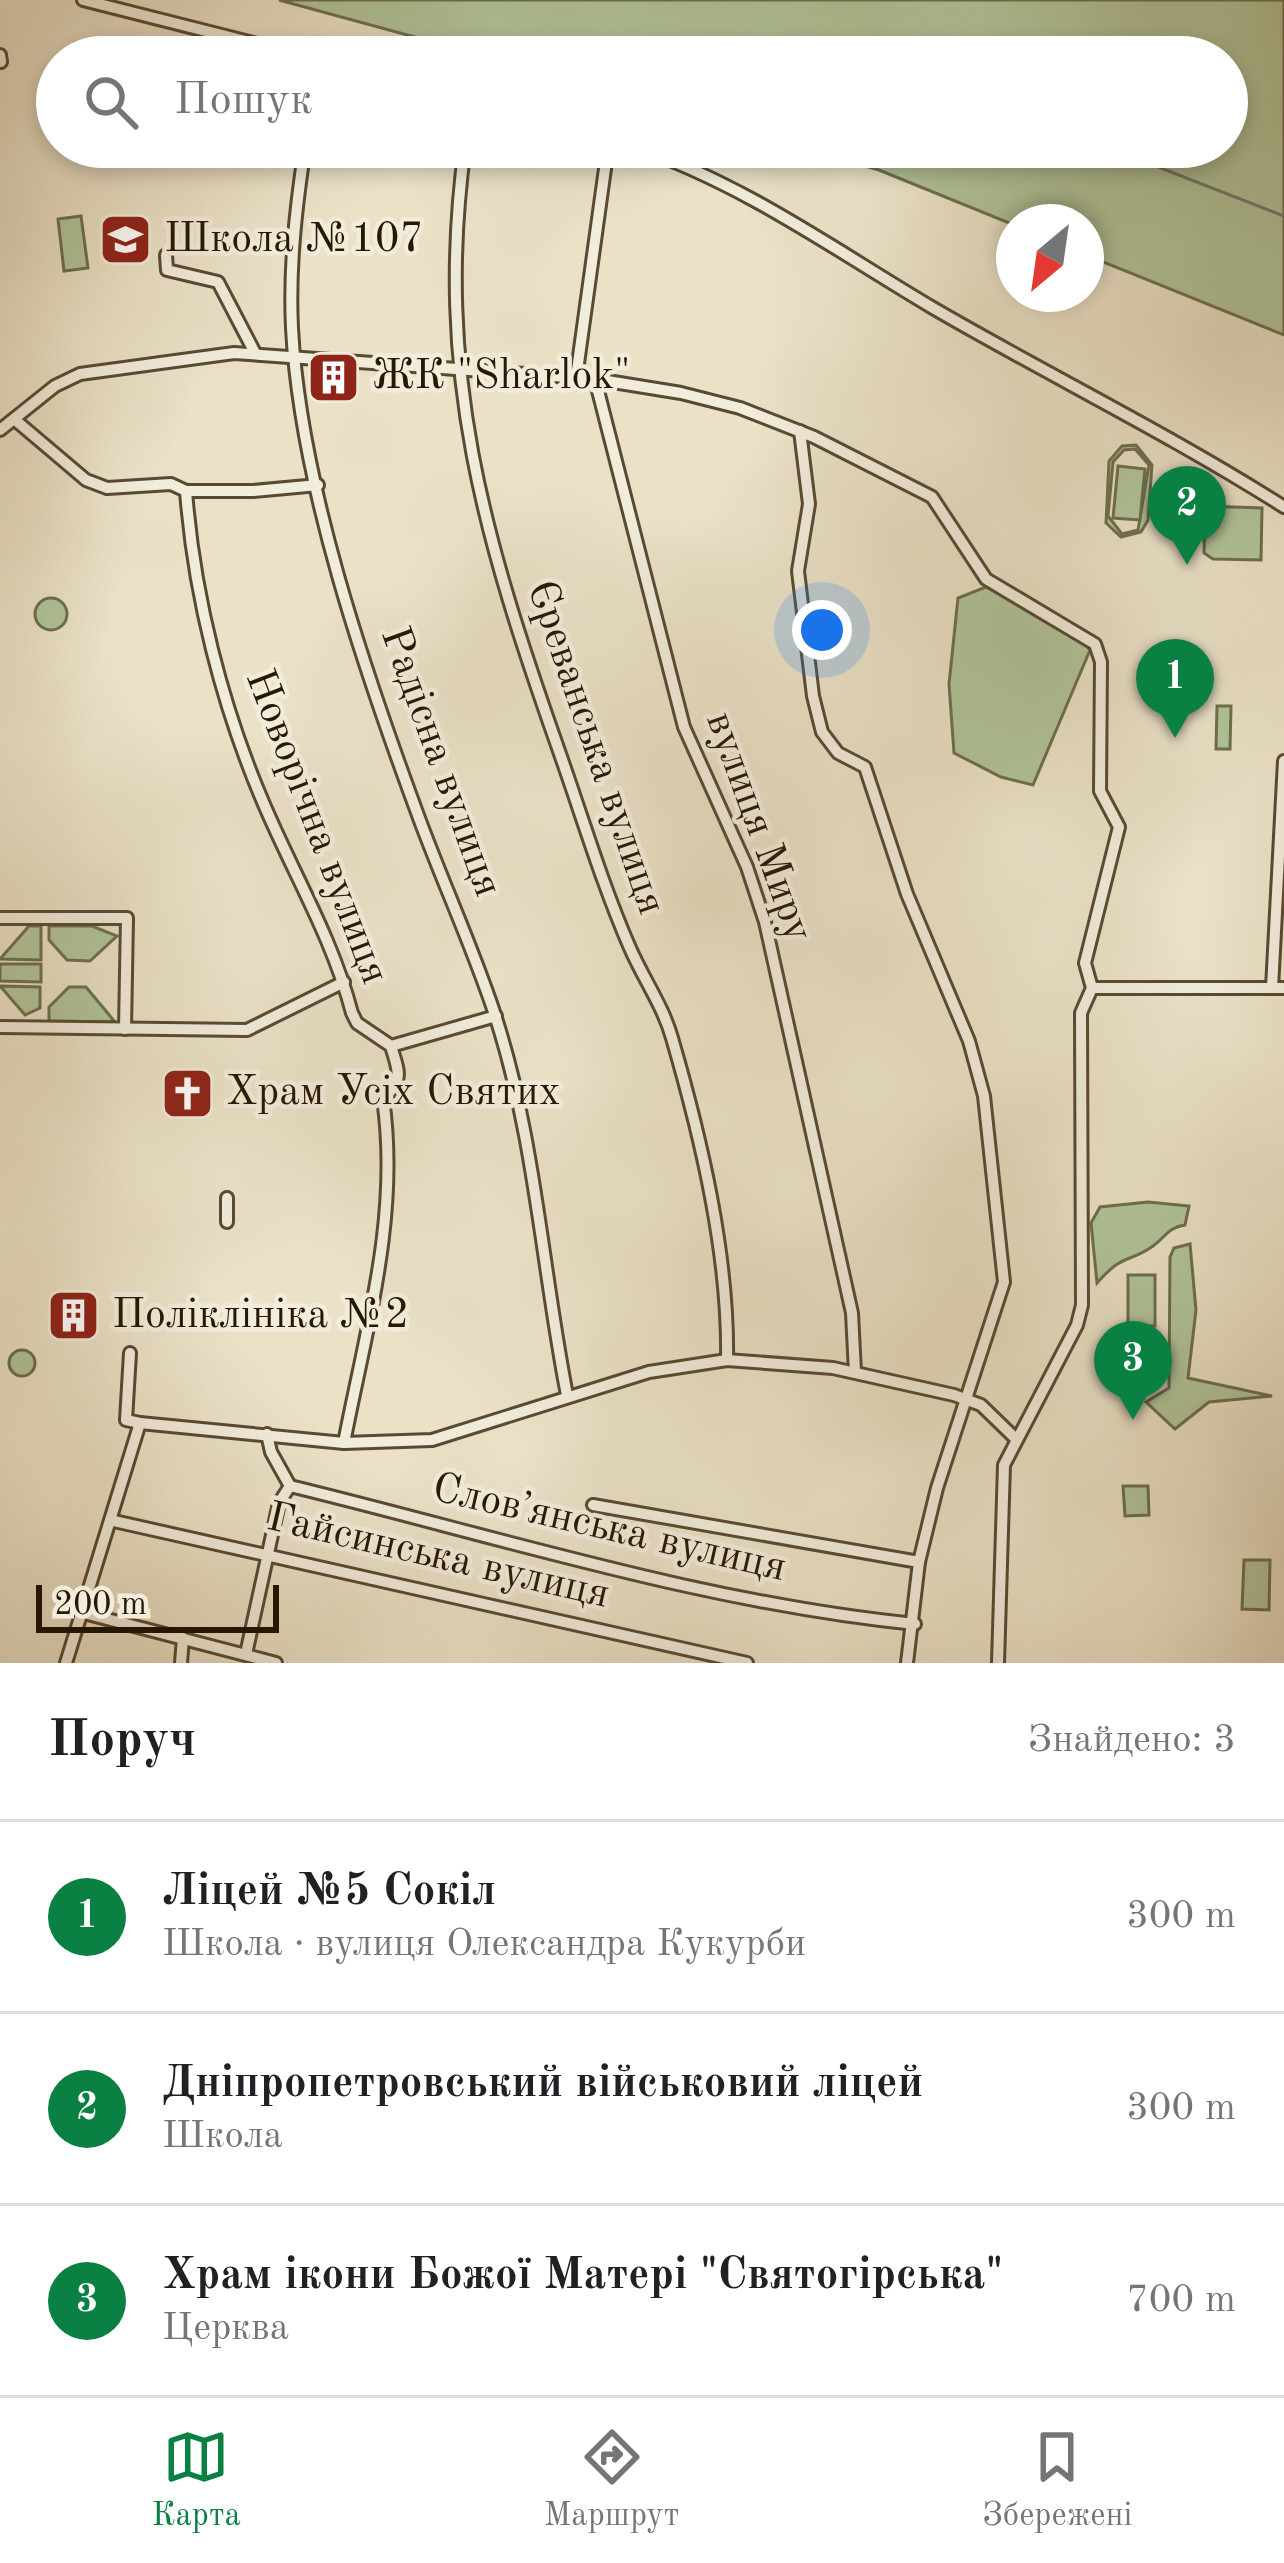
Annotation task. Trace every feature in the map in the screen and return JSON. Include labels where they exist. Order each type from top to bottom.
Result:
[{"type":"street","points":[[83,0],[226,36]]},
{"type":"street","name":"Радісна вулиця","points":[[303,168],[292,267],[296,354],[318,485],[347,601],[419,819],[496,1016],[536,1190],[567,1395]]},
{"type":"street","name":"Єреванська вулиця","points":[[463,168],[452,304],[474,476],[490,544],[615,909],[672,1036],[721,1258],[727,1360]]},
{"type":"street","points":[[576,378],[605,168]]},
{"type":"street","points":[[688,168],[740,189],[934,308],[1209,458],[1284,507]]},
{"type":"street","points":[[166,255],[167,270],[218,282],[255,353]]},
{"type":"street","points":[[0,430],[55,386],[80,374],[255,353],[596,379],[740,408],[800,431],[932,496],[986,579],[1085,634],[1098,650],[1100,791],[1119,827],[1085,963],[1092,988],[1081,1012],[1080,1316],[1016,1439],[1002,1482],[998,1663]]},
{"type":"street","name":"вулиця Миру","points":[[596,379],[684,727],[747,867],[765,922],[852,1313],[855,1372]]},
{"type":"street","points":[[14,419],[86,480],[107,488],[171,484],[186,491],[318,485]]},
{"type":"street","points":[[800,431],[809,504],[798,571],[818,721],[838,753],[865,766],[907,894],[954,994],[984,1096],[1004,1282],[989,1319],[970,1400],[937,1488],[919,1562],[907,1663]]},
{"type":"street","name":"Новорічна вулиця","points":[[186,491],[196,568],[230,711],[265,807],[320,917],[357,1024],[392,1046]]},
{"type":"street","points":[[1092,988],[1278,988],[1284,761]]},
{"type":"street","points":[[0,918],[127,917],[125,1029]]},
{"type":"street","points":[[0,1027],[248,1030],[344,982]]},
{"type":"street","points":[[344,1443],[387,1221],[390,1144],[383,1099],[401,1081],[392,1046],[496,1016]]},
{"type":"street","points":[[226,1222],[227,1198]]},
{"type":"street","points":[[130,1353],[126,1420],[344,1443],[432,1440],[567,1395],[693,1361],[727,1360],[855,1372],[970,1400],[1016,1439]]},
{"type":"street","points":[[66,1663],[114,1521],[140,1423]]},
{"type":"street","points":[[246,1654],[279,1503],[290,1486],[267,1434]]},
{"type":"street","name":"Словʼянська вулиця","points":[[290,1486],[730,1594],[849,1618],[915,1624]]},
{"type":"street","points":[[593,1505],[919,1562]]},
{"type":"street","name":"Гайсинська вулиця","points":[[114,1521],[747,1663]]},
{"type":"street","points":[[84,1613],[276,1663]]},
{"type":"street","points":[[181,1663],[183,1638]]},
{"type":"green space","points":[[279,0],[1284,0],[1284,335],[1104,262],[1104,204],[996,204],[996,218],[872,168],[1248,168],[1248,36],[411,36]]},
{"type":"green space","points":[[81,216],[88,268],[64,271],[58,219]]},
{"type":"green space","points":[[1136,445],[1152,465],[1148,520],[1141,532],[1121,537],[1106,523],[1109,461],[1122,446]],"holes":[[[1135,449],[1149,465],[1138,530],[1122,534],[1108,516],[1113,462],[1124,450]]]},
{"type":"green space","points":[[1118,466],[1145,469],[1140,520],[1113,518]]},
{"type":"green space","points":[[1167,484],[1199,485],[1199,505],[1166,504]]},
{"type":"green space","points":[[1205,506],[1262,508],[1261,560],[1213,559],[1204,553]]},
{"type":"green space","points":[[986,587],[1082,639],[1090,650],[1033,785],[1001,777],[954,753],[949,684],[958,598]]},
{"type":"green space","points":[[51,598],[62,603],[67,614],[62,625],[51,630],[40,625],[35,614],[40,603]]},
{"type":"green space","points":[[1217,706],[1231,706],[1230,749],[1216,749]]},
{"type":"green space","points":[[29,926],[41,926],[41,960],[0,959]]},
{"type":"green space","points":[[49,926],[92,926],[117,936],[90,961],[67,960],[49,940]]},
{"type":"green space","points":[[0,964],[41,964],[41,982],[0,981]]},
{"type":"green space","points":[[0,986],[40,987],[40,1008],[25,1015]]},
{"type":"green space","points":[[69,987],[86,987],[115,1022],[49,1021],[49,1007]]},
{"type":"green space","points":[[1148,1202],[1189,1206],[1185,1225],[1121,1262],[1097,1283],[1091,1223],[1100,1207]]},
{"type":"green space","points":[[1190,1244],[1196,1310],[1188,1378],[1272,1396],[1209,1402],[1175,1429],[1146,1402],[1169,1388],[1170,1257],[1174,1248]]},
{"type":"green space","points":[[1128,1275],[1155,1275],[1155,1326],[1128,1326]]},
{"type":"green space","points":[[22,1350],[35,1363],[22,1376],[9,1363]]},
{"type":"green space","points":[[1123,1486],[1148,1486],[1149,1515],[1125,1516]]},
{"type":"green space","points":[[1244,1560],[1270,1560],[1269,1610],[1242,1609]]},
{"type":"waterway","points":[[1161,168],[1284,216]]},
{"type":"place","name":"Школа №107","points":[[125,240]]},
{"type":"place","name":"ЖК \"Sharlok\"","points":[[333,377]]},
{"type":"place","name":"Дніпропетровський військовий ліцей","points":[[1187,565]]},
{"type":"place","name":"Ліцей №5 Сокіл","points":[[1175,738]]},
{"type":"place","name":"Храм Усіх Святих","points":[[187,1093]]},
{"type":"place","name":"Поліклініка №2","points":[[73,1316]]},
{"type":"place","name":"Храм ікони Божої Матері \"Святогірська\"","points":[[1133,1420]]}]
